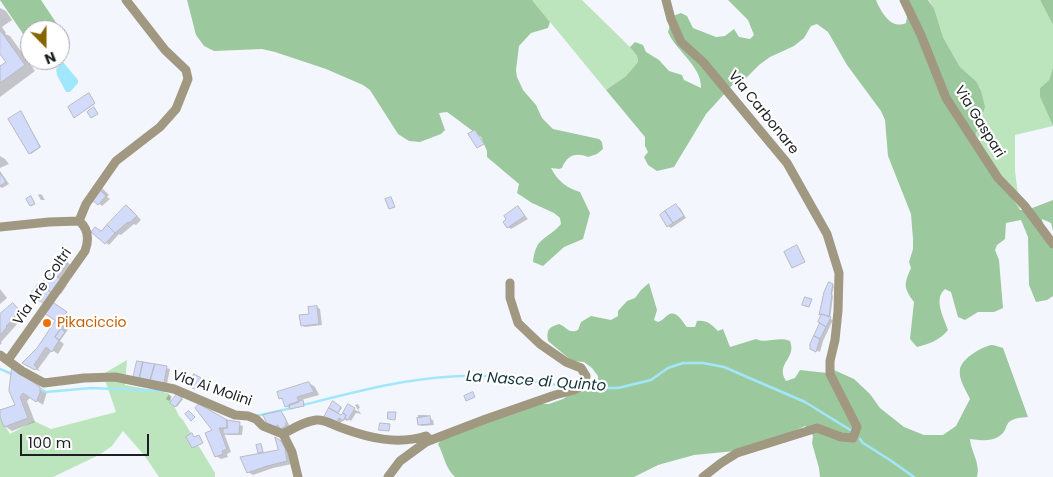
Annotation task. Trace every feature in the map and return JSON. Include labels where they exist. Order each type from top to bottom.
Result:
[{"type":"street","points":[[0,227],[79,221],[86,204],[116,161],[160,127],[176,109],[188,79],[186,70],[166,50],[126,0]]},
{"type":"street","name":"Via Carbonare","points":[[666,0],[671,19],[682,42],[703,62],[787,163],[827,234],[838,274],[838,311],[835,340],[830,361],[830,374],[857,426],[853,438],[842,437],[817,428],[796,433],[737,454],[721,462],[703,477]]},
{"type":"street","name":"Via Gaspari","points":[[904,0],[921,35],[946,98],[998,178],[1024,205],[1053,244]]},
{"type":"street","name":"Via Are Coltri","points":[[3,358],[38,318],[85,251],[88,241],[86,228],[79,221]]},
{"type":"street","points":[[388,477],[400,461],[426,442],[486,419],[574,390],[585,384],[586,376],[581,368],[566,362],[540,344],[518,323],[510,298],[510,283]]},
{"type":"street","name":"Via Ai Molini","points":[[3,358],[44,382],[84,378],[115,378],[174,389],[235,415],[248,416],[263,426],[284,434]]},
{"type":"street","points":[[298,477],[292,452],[284,434],[302,424],[317,420],[372,438],[397,440],[416,439],[426,436],[428,438],[426,442]]},
{"type":"green space","points":[[0,0],[41,0],[54,20],[20,20],[20,29]]},
{"type":"green space","points":[[187,0],[532,0],[550,22],[548,28],[531,33],[519,46],[516,70],[523,90],[536,105],[542,118],[553,129],[599,139],[602,142],[603,149],[597,154],[588,157],[572,156],[566,160],[562,168],[551,168],[562,183],[580,192],[590,213],[583,239],[564,247],[543,266],[533,262],[539,243],[561,224],[560,218],[517,193],[519,184],[487,157],[487,151],[481,137],[447,112],[439,113],[445,130],[441,134],[420,142],[409,141],[398,134],[370,90],[363,85],[326,69],[262,49],[214,51],[204,46],[196,35]]},
{"type":"green space","points":[[532,0],[582,0],[630,47],[637,56],[638,62],[626,76],[606,90]]},
{"type":"green space","points":[[728,0],[876,0],[887,19],[901,25],[906,23],[907,17],[903,0],[928,0],[934,8],[943,37],[960,67],[976,81],[981,91],[985,107],[974,139],[1020,210],[1027,210],[1053,200],[1053,231],[1051,223],[1042,219],[1046,239],[1053,246],[1053,296],[1047,300],[1036,302],[1029,285],[1028,237],[1021,220],[1006,223],[1005,239],[997,245],[995,250],[999,260],[1003,308],[994,312],[978,312],[965,320],[958,317],[951,292],[945,289],[940,298],[940,303],[948,330],[934,341],[917,347],[910,339],[914,302],[906,289],[906,285],[911,268],[909,262],[913,249],[911,214],[888,156],[885,120],[881,111],[847,65],[828,32],[817,24],[811,26],[804,38],[794,46],[770,57],[745,79],[736,81],[706,114],[674,167],[657,171],[648,165],[644,157],[648,152],[645,146],[645,137],[606,90],[626,76],[638,62],[637,56],[630,47],[635,42],[643,45],[646,52],[659,60],[669,71],[682,75],[684,80],[701,88],[700,80],[693,65],[671,39],[668,32],[673,16],[681,13],[687,16],[693,28],[716,37],[725,36],[734,29],[739,37],[750,39],[754,35],[748,20]]},
{"type":"green space","points":[[929,0],[1040,0],[1053,25],[1053,67],[1049,80],[1040,88],[1040,97],[1053,126],[1015,135],[1015,171],[1020,210],[974,139],[976,129],[976,81],[960,67],[943,37],[934,8]]},
{"type":"green space","points":[[1040,0],[1053,0],[1053,25]]},
{"type":"green space","points":[[1053,67],[1053,126],[1040,97],[1040,88],[1049,80]]},
{"type":"green space","points":[[649,283],[657,310],[654,320],[658,322],[668,315],[674,314],[687,327],[695,327],[697,321],[706,322],[718,331],[723,329],[730,347],[756,339],[763,341],[781,339],[790,341],[791,352],[783,370],[786,381],[795,378],[800,370],[827,373],[834,370],[854,379],[870,394],[880,408],[904,427],[924,435],[943,435],[956,426],[970,399],[960,377],[960,369],[964,361],[987,346],[992,345],[1003,348],[1028,417],[1009,422],[1002,434],[995,439],[970,439],[978,467],[977,477],[820,477],[812,443],[813,436],[805,426],[772,441],[735,451],[694,455],[658,465],[634,477],[455,477],[447,466],[438,444],[441,440],[535,404],[549,404],[563,399],[573,392],[599,386],[598,376],[592,368],[584,362],[572,361],[548,341],[547,334],[553,326],[559,324],[570,331],[575,331],[578,330],[581,322],[591,316],[611,320],[618,316],[618,311],[627,301],[635,298]]},
{"type":"green space","points":[[127,360],[125,385],[168,393],[179,416],[215,473],[215,477],[159,477],[144,455],[123,431],[112,446],[99,455],[53,477],[0,477],[0,417],[10,434],[34,421],[51,429],[116,412],[103,374]]},
{"type":"water","points":[[56,70],[70,70],[78,80],[78,83],[70,92],[66,92]]},
{"type":"building","points":[[0,30],[20,58],[20,69],[0,83],[0,66],[6,62],[0,54]]},
{"type":"building","points":[[89,93],[95,103],[74,118],[68,107]]},
{"type":"building","points":[[94,107],[98,114],[91,118],[87,112]]},
{"type":"building","points":[[21,111],[40,147],[29,154],[8,119]]},
{"type":"building","points":[[475,130],[484,144],[477,148],[468,134]]},
{"type":"building","points":[[0,173],[6,182],[0,186]]},
{"type":"building","points":[[100,190],[106,196],[98,205],[92,200]]},
{"type":"building","points":[[31,196],[35,204],[30,206],[26,199]]},
{"type":"building","points":[[391,197],[395,207],[389,209],[385,199]]},
{"type":"building","points":[[676,204],[684,216],[673,223],[665,211]]},
{"type":"building","points":[[126,205],[137,216],[115,233],[107,225]]},
{"type":"building","points":[[518,206],[525,216],[507,228],[503,222],[506,219],[504,216]]},
{"type":"building","points":[[665,211],[673,223],[667,227],[660,215]]},
{"type":"building","points":[[107,225],[115,233],[105,244],[91,232],[95,227],[101,231]]},
{"type":"building","points":[[797,245],[805,262],[792,268],[784,252]]},
{"type":"building","points":[[61,257],[68,262],[58,277],[52,272]]},
{"type":"building","points":[[52,272],[64,283],[53,294],[41,284]]},
{"type":"building","points":[[829,282],[833,284],[829,317],[822,314],[819,315],[824,292]]},
{"type":"building","points":[[39,283],[53,294],[45,305],[38,299],[36,301],[29,296]]},
{"type":"building","points":[[805,297],[812,299],[809,307],[802,305]]},
{"type":"building","points":[[51,301],[67,312],[60,321],[57,319],[56,321],[44,313]]},
{"type":"building","points":[[13,303],[19,310],[0,335],[0,314]]},
{"type":"building","points":[[317,306],[319,324],[301,326],[299,315],[309,314],[308,307]]},
{"type":"building","points":[[822,314],[831,317],[826,327],[818,322]]},
{"type":"building","points":[[57,319],[64,324],[55,337],[59,340],[52,352],[46,347],[34,365],[37,368],[35,370],[22,363],[37,348]]},
{"type":"building","points":[[820,323],[826,327],[820,339],[814,336]]},
{"type":"building","points":[[61,329],[65,332],[59,340],[55,337]]},
{"type":"building","points":[[814,336],[820,339],[816,352],[810,349]]},
{"type":"building","points":[[137,361],[143,362],[139,380],[133,379]]},
{"type":"building","points":[[143,362],[155,364],[150,381],[139,380]]},
{"type":"building","points":[[155,364],[167,366],[164,383],[150,381]]},
{"type":"building","points":[[12,368],[40,387],[40,393],[36,402],[23,393],[20,397],[28,418],[4,427],[0,417],[0,410],[15,405],[9,391]]},
{"type":"building","points":[[194,374],[201,378],[195,389],[188,386]]},
{"type":"building","points":[[309,382],[314,392],[297,397],[299,402],[285,407],[282,398],[279,399],[277,392]]},
{"type":"building","points":[[473,392],[475,397],[466,401],[464,396]]},
{"type":"building","points":[[177,394],[182,398],[175,407],[170,403]]},
{"type":"building","points":[[303,400],[304,406],[290,409],[289,405]]},
{"type":"building","points":[[333,401],[341,407],[338,413],[329,408]]},
{"type":"building","points":[[199,404],[227,420],[227,428],[219,428],[227,449],[222,451],[223,454],[215,457],[205,433],[212,430],[195,408]]},
{"type":"building","points":[[348,404],[355,408],[348,420],[343,413]]},
{"type":"building","points":[[329,408],[341,415],[343,413],[346,415],[343,421],[339,418],[336,424],[324,417]]},
{"type":"building","points":[[189,411],[195,417],[191,421],[185,414]]},
{"type":"building","points":[[281,411],[286,420],[286,425],[280,430],[278,425],[272,428],[267,424],[263,415]]},
{"type":"building","points":[[388,412],[396,412],[395,420],[388,419]]},
{"type":"building","points":[[430,416],[431,424],[418,425],[417,418]]},
{"type":"building","points":[[227,420],[240,422],[239,434],[223,434],[223,428],[227,428]]},
{"type":"building","points":[[380,423],[390,424],[389,431],[379,430]]},
{"type":"building","points":[[192,433],[194,437],[199,435],[203,443],[192,448],[186,437]]},
{"type":"building","points":[[275,437],[281,441],[285,448],[287,461],[247,473],[240,457],[278,450]]},
{"type":"building","points":[[261,444],[263,452],[258,453],[256,445]]},
{"type":"waterway","name":"La Nasce di Quinto","points":[[584,388],[618,388],[651,380],[668,368],[683,363],[703,363],[724,367],[805,402],[852,431]]},
{"type":"waterway","name":"La Nasce di Quinto","points":[[0,369],[14,375]]},
{"type":"waterway","name":"La Nasce di Quinto","points":[[303,405],[394,384],[441,377],[487,376],[571,387]]},
{"type":"waterway","name":"La Nasce di Quinto","points":[[37,387],[46,392],[91,388],[165,391]]},
{"type":"waterway","name":"La Nasce di Quinto","points":[[256,416],[292,408]]},
{"type":"waterway","name":"La Nasce di Quinto","points":[[860,439],[863,443],[914,477]]},
{"type":"place","name":"Pikaciccio","points":[[47,323]]}]
